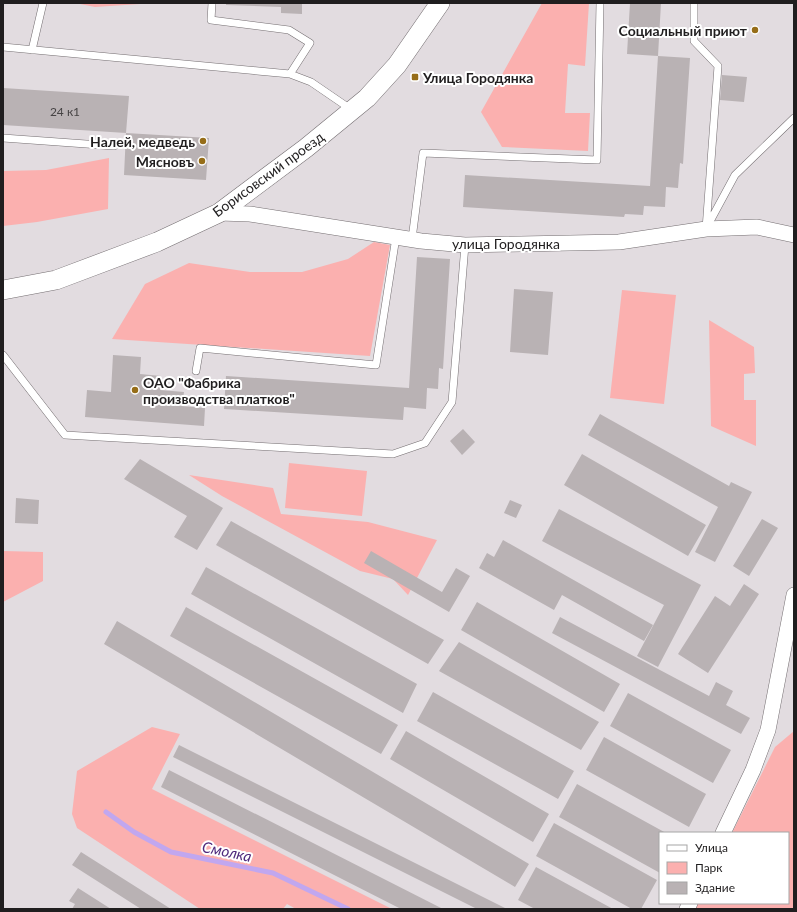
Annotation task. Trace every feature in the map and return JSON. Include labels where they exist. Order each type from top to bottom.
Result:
[{"type":"street","name":"Борисовский проезд","points":[[3,290],[56,280],[157,242],[219,213],[306,148],[367,98],[397,65],[440,3]]},
{"type":"street","name":"улица Городянка","points":[[219,213],[250,214],[396,237],[466,245],[619,242],[706,228],[757,227],[794,235],[794,244]]},
{"type":"street","points":[[723,832],[753,770],[768,730],[794,595]]},
{"type":"lane","points":[[32,50],[43,3]]},
{"type":"lane","points":[[212,3],[211,20],[289,30],[310,43],[290,74]]},
{"type":"lane","points":[[412,239],[423,153],[597,160],[600,3]]},
{"type":"lane","points":[[694,3],[694,41],[718,66],[706,228]]},
{"type":"lane","points":[[3,47],[290,74],[311,82],[353,110]]},
{"type":"lane","points":[[706,228],[735,175],[794,118]]},
{"type":"lane","points":[[3,138],[114,146]]},
{"type":"lane","points":[[196,372],[200,348],[376,364],[396,237]]},
{"type":"lane","points":[[3,356],[65,435],[393,454],[425,443],[452,402],[466,245]]},
{"type":"green space","points":[[75,3],[139,3],[140,4],[95,7]]},
{"type":"green space","points":[[542,3],[589,3],[585,66],[568,64],[565,113],[590,113],[588,151],[502,147],[481,112]]},
{"type":"green space","points":[[109,158],[108,209],[37,222],[3,226],[3,171],[46,170]]},
{"type":"green space","points":[[374,242],[390,245],[370,356],[112,339],[145,284],[189,263],[250,272],[302,272],[348,259]]},
{"type":"green space","points":[[622,290],[676,295],[664,404],[610,398]]},
{"type":"green space","points":[[709,320],[754,347],[755,373],[744,374],[744,400],[756,400],[756,446],[711,426]]},
{"type":"green space","points":[[289,463],[367,471],[362,516],[285,508]]},
{"type":"green space","points":[[189,475],[273,488],[281,514],[368,522],[437,540],[408,595],[393,579],[360,571],[222,496]]},
{"type":"green space","points":[[3,551],[43,552],[43,581],[3,602]]},
{"type":"green space","points":[[152,727],[180,734],[152,789],[392,909],[296,909],[287,904],[283,909],[200,909],[77,828],[72,814],[77,771]]},
{"type":"green space","points":[[794,731],[794,909],[694,909],[696,904],[789,904],[789,832],[732,832],[775,747]]},
{"type":"building","points":[[226,3],[302,3],[302,14],[281,13],[281,7],[226,5]]},
{"type":"building","points":[[630,3],[661,3],[658,56],[627,54]]},
{"type":"building","points":[[658,56],[690,58],[683,164],[680,163],[678,188],[666,187],[665,207],[644,206],[643,215],[625,214],[624,217],[463,207],[465,175],[650,186]]},
{"type":"building","points":[[722,75],[747,77],[744,102],[720,100]]},
{"type":"building","points":[[3,88],[129,96],[126,133],[3,125]]},
{"type":"building","points":[[126,133],[209,138],[206,180],[124,175]]},
{"type":"building","points":[[417,257],[450,259],[443,369],[439,368],[438,389],[427,388],[426,409],[404,407],[403,420],[224,409],[226,376],[409,388]]},
{"type":"building","points":[[514,289],[553,292],[548,355],[510,352]]},
{"type":"building","name":"ОАО \"Фабрика производства платков\"","points":[[113,355],[141,357],[140,374],[161,376],[160,390],[184,392],[182,406],[205,408],[204,426],[85,417],[87,390],[111,392]]},
{"type":"building","points":[[600,414],[729,486],[731,482],[752,492],[715,562],[695,552],[718,507],[588,435]]},
{"type":"building","points":[[463,429],[475,442],[462,455],[450,441]]},
{"type":"building","points":[[582,454],[706,525],[688,556],[564,485]]},
{"type":"building","points":[[140,459],[223,508],[197,550],[174,537],[187,516],[124,479]]},
{"type":"building","points":[[16,498],[39,500],[38,524],[15,523]]},
{"type":"building","points":[[510,500],[522,505],[516,518],[504,513]]},
{"type":"building","points":[[559,509],[701,585],[658,667],[637,656],[664,605],[542,541]]},
{"type":"building","points":[[762,519],[778,528],[749,576],[733,566]]},
{"type":"building","points":[[231,521],[444,640],[428,664],[216,545]]},
{"type":"building","points":[[503,540],[653,625],[644,641],[562,595],[554,610],[479,568],[487,553],[494,557]]},
{"type":"building","points":[[371,551],[442,592],[456,568],[470,576],[449,612],[364,563]]},
{"type":"building","points":[[206,567],[417,684],[403,713],[191,594]]},
{"type":"building","points":[[744,584],[759,594],[708,673],[678,654],[715,596],[730,606]]},
{"type":"building","points":[[477,602],[620,684],[604,712],[461,630]]},
{"type":"building","points":[[186,607],[398,725],[381,754],[170,636]]},
{"type":"building","points":[[560,617],[709,696],[716,682],[733,691],[726,705],[750,718],[741,734],[552,633]]},
{"type":"building","points":[[117,621],[529,864],[515,887],[104,644]]},
{"type":"building","points":[[459,642],[599,722],[581,750],[439,671]]},
{"type":"building","points":[[433,692],[574,771],[558,799],[417,721]]},
{"type":"building","points":[[628,693],[731,750],[713,783],[610,726]]},
{"type":"building","points":[[406,731],[549,814],[533,842],[390,759]]},
{"type":"building","points":[[604,737],[706,794],[689,827],[586,770]]},
{"type":"building","points":[[179,745],[507,909],[477,909],[173,757]]},
{"type":"building","points":[[169,770],[443,909],[401,909],[161,787]]},
{"type":"building","points":[[577,784],[664,832],[659,832],[659,872],[559,817]]},
{"type":"building","points":[[554,823],[657,880],[641,909],[632,909],[536,856]]},
{"type":"building","points":[[81,852],[171,909],[141,909],[72,865]]},
{"type":"building","points":[[536,867],[613,909],[535,909],[518,900]]},
{"type":"building","points":[[78,888],[111,909],[72,909],[75,904],[69,901]]},
{"type":"waterway","name":"Смолка","points":[[106,812],[134,832],[171,852],[273,873],[348,909]]},
{"type":"place","name":"Социальный приют","points":[[755,30]]},
{"type":"place","name":"Улица Городянка","points":[[415,77]]},
{"type":"place","name":"Налей, медведь","points":[[203,141]]},
{"type":"place","name":"Мясновъ","points":[[202,161]]},
{"type":"place","name":"ОАО \"Фабрика производства платков\"","points":[[135,390]]}]
